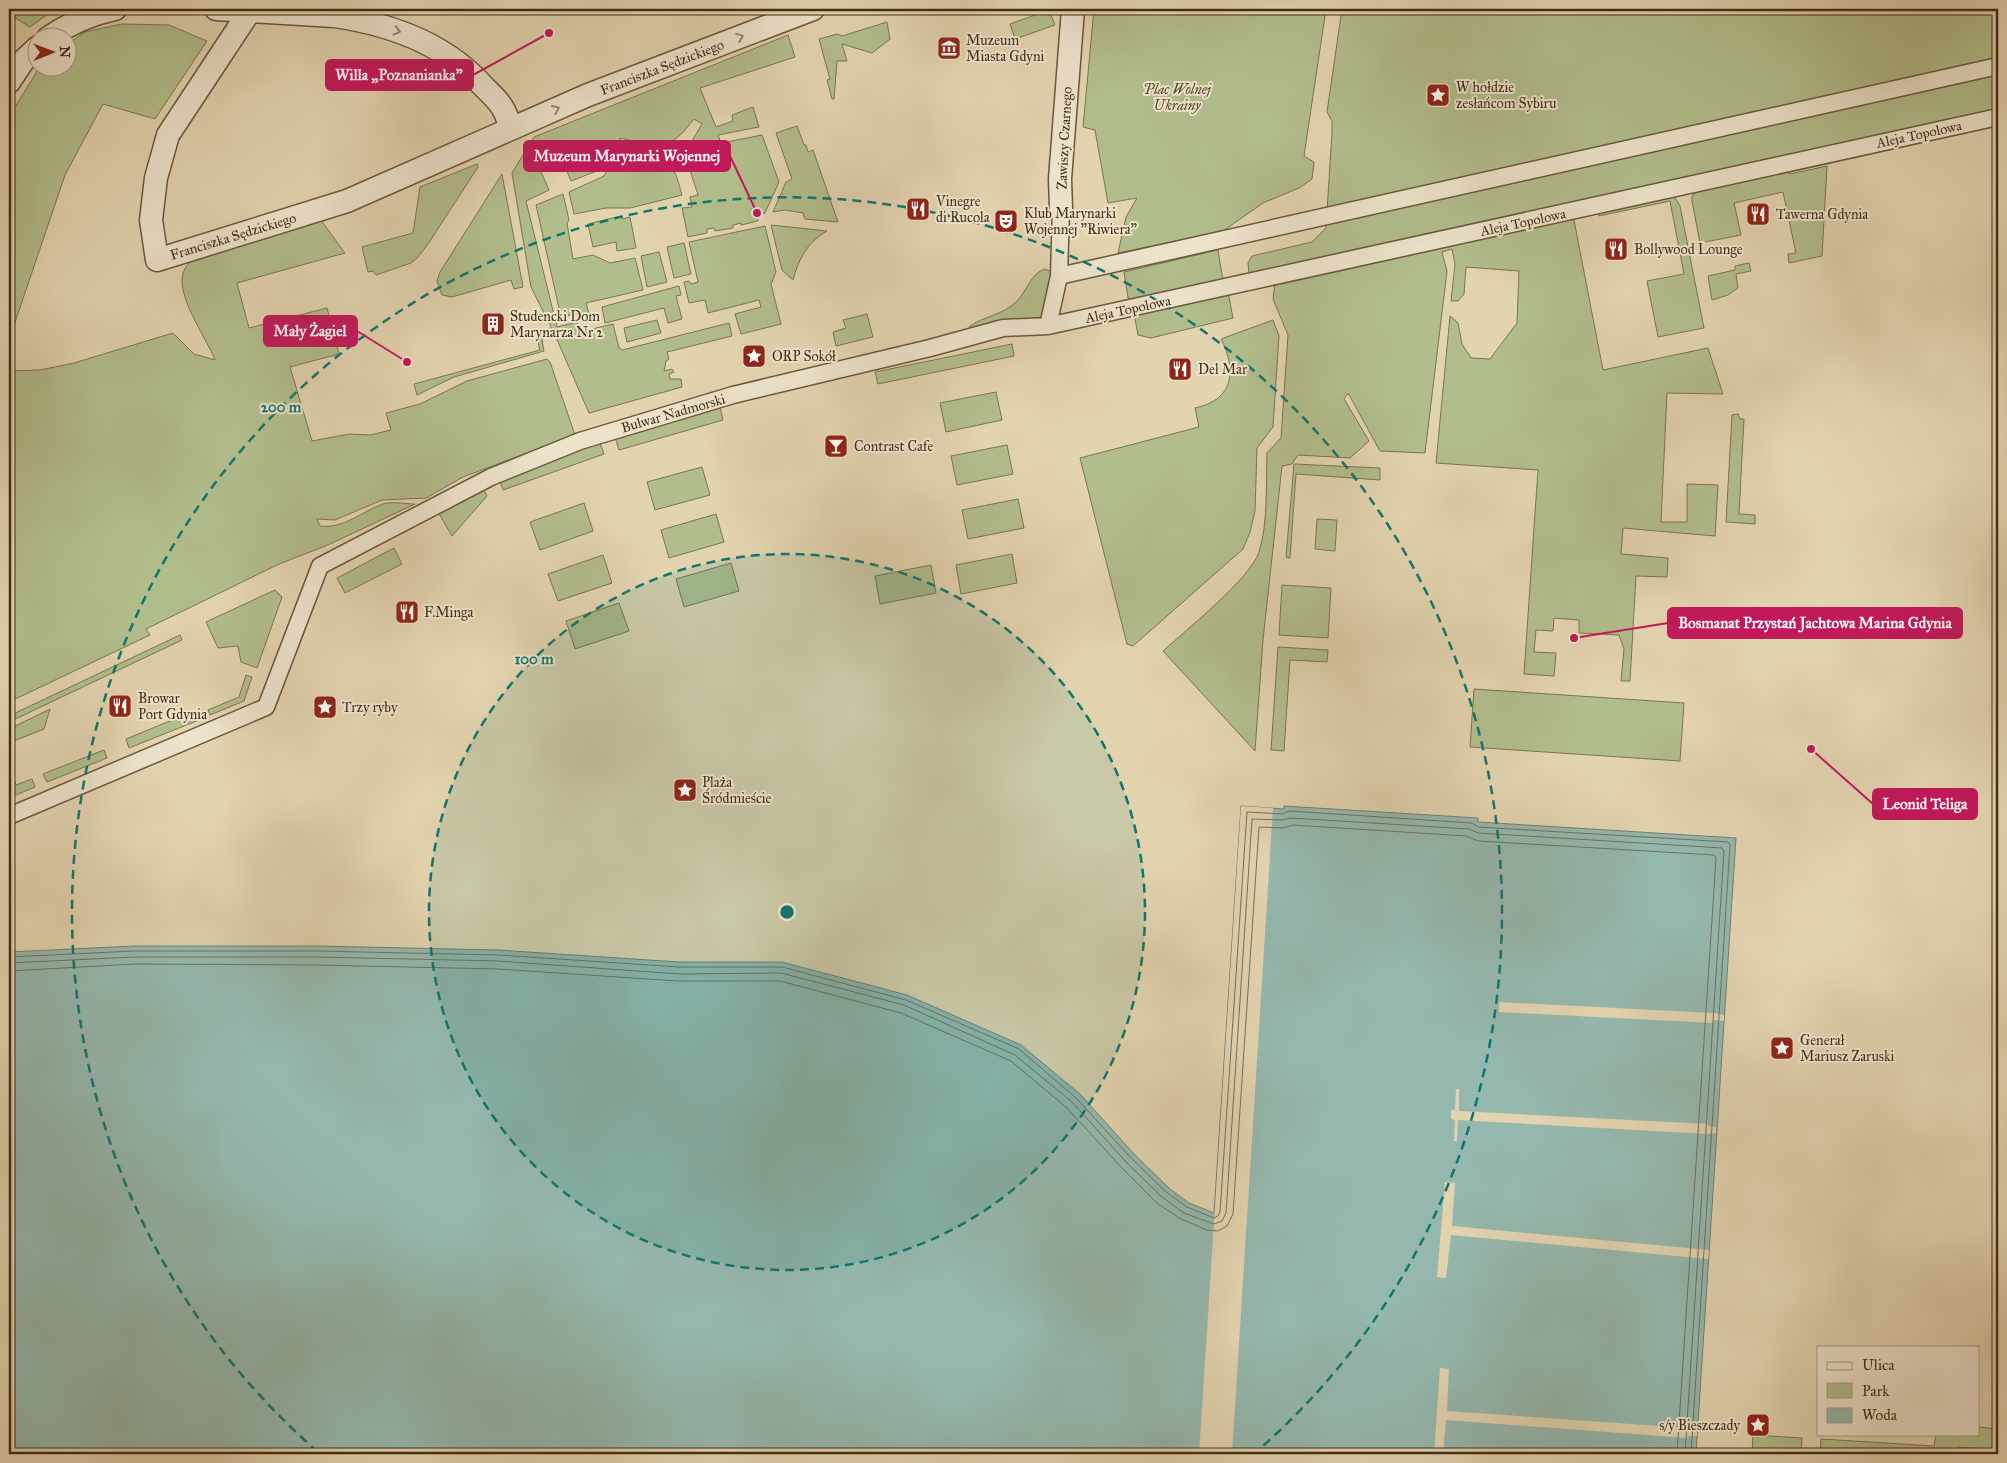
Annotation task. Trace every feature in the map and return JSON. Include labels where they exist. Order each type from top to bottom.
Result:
[{"type":"street","points":[[63,28],[97,13],[115,9]]},
{"type":"street","points":[[216,9],[314,14],[350,18],[406,33],[429,43],[478,80],[501,106],[512,128]]},
{"type":"street","name":"Franciszka Sędzickiego","points":[[250,10],[168,135],[156,178],[151,220],[158,260],[347,201],[588,95],[813,9]]},
{"type":"street","name":"Zawiszy Czarnego","points":[[1048,326],[1058,276],[1061,209],[1060,179],[1073,9]]},
{"type":"street","points":[[9,82],[28,56]]},
{"type":"street","points":[[1058,276],[1998,66]]},
{"type":"street","name":"Aleja Topolowa","points":[[1048,326],[1998,117]]},
{"type":"street","name":"Bulwar Nadmorski","points":[[9,816],[266,707],[320,566],[491,477],[580,440],[733,395],[930,348],[1003,328],[1048,326]]},
{"type":"green space","points":[[9,9],[55,9],[30,27],[9,14]]},
{"type":"green space","name":"Plac Wolnej Ukrainy","points":[[1094,9],[1326,9],[1304,156],[1314,162],[1312,179],[1299,188],[1263,203],[1223,231],[1118,253],[1126,217],[1137,198],[1108,203],[1095,130],[1083,127]]},
{"type":"green space","points":[[1342,9],[1998,9],[1998,111],[1249,274],[1248,263],[1252,256],[1312,242],[1326,228],[1332,132],[1332,121],[1327,112]]},
{"type":"green space","points":[[1049,10],[1055,25],[1015,39],[1010,24]]},
{"type":"green space","points":[[887,22],[890,39],[872,53],[842,44],[847,61],[837,61],[834,99],[832,99],[827,80],[830,79],[819,39],[837,34],[842,36]]},
{"type":"green space","points":[[122,24],[169,25],[207,41],[155,119],[103,104],[65,175],[9,340],[9,117],[33,78],[78,78],[78,37],[85,32]]},
{"type":"green space","points":[[788,35],[795,57],[700,88],[716,127],[733,121],[732,115],[753,107],[759,127],[718,135],[721,143],[762,135],[779,182],[765,213],[757,215],[758,221],[741,225],[741,223],[733,225],[733,228],[715,231],[714,228],[707,229],[707,233],[688,237],[682,208],[692,207],[690,197],[698,195],[690,170],[688,151],[702,124],[694,119],[678,137],[665,144],[642,143],[620,138],[623,155],[600,161],[597,171],[571,181],[560,153],[537,163],[549,190],[526,201],[557,327],[577,322],[580,332],[613,324],[619,348],[622,350],[729,323],[732,336],[667,352],[669,359],[666,361],[664,371],[672,369],[674,372],[669,374],[670,379],[681,379],[682,387],[589,413],[555,335],[531,287],[512,173],[534,137]]},
{"type":"green space","points":[[797,126],[808,152],[813,150],[838,222],[805,219],[803,213],[785,210],[773,212],[786,182],[792,179],[776,133]]},
{"type":"green space","points":[[658,155],[672,167],[682,195],[630,208],[606,208],[574,214],[569,192],[604,176],[609,166]]},
{"type":"green space","points":[[477,164],[478,167],[417,258],[411,263],[376,275],[373,271],[368,272],[362,247],[413,233],[420,187]]},
{"type":"green space","points":[[1827,166],[1822,256],[1789,263],[1788,254],[1796,253],[1783,192],[1734,203],[1741,235],[1700,243],[1692,201],[1692,196],[1697,190],[1781,169],[1790,174]]},
{"type":"green space","points":[[502,174],[523,287],[514,289],[511,280],[452,297],[442,295],[437,281],[440,272]]},
{"type":"green space","points":[[563,194],[569,220],[567,223],[573,259],[593,255],[610,263],[635,258],[643,290],[586,303],[590,318],[582,320],[580,313],[561,317],[536,205]]},
{"type":"green space","points":[[1671,196],[1676,199],[1680,206],[1704,328],[1658,337],[1647,281],[1684,274],[1670,201],[1599,216],[1598,210]]},
{"type":"green space","points":[[1573,215],[1603,370],[1708,348],[1723,394],[1667,393],[1661,522],[1687,522],[1687,484],[1718,485],[1715,536],[1623,528],[1621,554],[1668,558],[1667,577],[1636,576],[1630,681],[1621,681],[1624,649],[1619,635],[1579,633],[1579,620],[1554,618],[1553,631],[1536,630],[1534,652],[1556,653],[1554,676],[1524,674],[1538,470],[1436,463],[1450,316],[1458,323],[1462,344],[1471,358],[1490,359],[1517,323],[1519,271],[1466,267],[1464,294],[1458,301],[1451,301],[1455,264],[1452,249],[1442,252],[1447,271],[1425,453],[1380,451],[1348,393],[1344,399],[1369,441],[1350,458],[1298,455],[1292,464],[1282,466],[1263,640],[1255,751],[1163,651],[1231,590],[1253,563],[1259,552],[1264,529],[1267,453],[1281,438],[1288,335],[1273,299],[1275,282]]},
{"type":"green space","points":[[621,216],[622,219],[630,217],[636,248],[617,251],[616,242],[593,247],[588,224]]},
{"type":"green space","points":[[320,219],[345,253],[237,283],[249,328],[327,308],[339,354],[290,367],[312,441],[349,434],[370,435],[391,430],[386,413],[420,404],[467,381],[547,359],[550,362],[575,435],[463,477],[426,498],[382,500],[335,520],[317,519],[320,526],[337,525],[383,504],[415,504],[328,545],[279,564],[146,629],[150,635],[9,702],[9,371],[40,370],[74,363],[173,333],[194,354],[215,360],[186,300],[182,276],[186,267],[195,259]]},
{"type":"green space","points":[[771,225],[827,231],[809,246],[798,265],[793,280],[782,270]]},
{"type":"green space","points":[[765,226],[776,272],[771,284],[781,324],[741,334],[735,314],[761,307],[759,300],[708,313],[705,300],[689,303],[684,282],[689,281],[691,284],[698,282],[689,242]]},
{"type":"green space","points":[[684,243],[691,274],[674,278],[667,247]]},
{"type":"green space","points":[[1218,250],[1223,281],[1129,303],[1124,272]]},
{"type":"green space","points":[[659,252],[667,282],[647,287],[641,256]]},
{"type":"green space","points":[[1749,263],[1751,271],[1736,274],[1738,288],[1728,295],[1712,300],[1708,276],[1735,270],[1735,266]]},
{"type":"green space","points":[[1045,269],[1052,272],[1048,307],[1039,319],[973,331],[969,327],[1012,306],[1036,274]]},
{"type":"green space","points":[[679,286],[681,295],[676,296],[682,319],[668,323],[664,308],[605,323],[602,307]]},
{"type":"green space","points":[[1228,292],[1233,318],[1151,338],[1138,335],[1134,314]]},
{"type":"green space","points":[[867,314],[873,337],[836,346],[833,332],[846,328],[843,320]]},
{"type":"green space","points":[[657,320],[661,333],[627,342],[624,328]]},
{"type":"green space","points":[[1273,320],[1279,336],[1273,427],[1257,448],[1255,511],[1250,532],[1243,549],[1133,646],[1127,644],[1080,458],[1199,427],[1195,408],[1208,404],[1218,398],[1225,391],[1229,382],[1229,362],[1221,339]]},
{"type":"green space","points":[[541,334],[544,351],[454,377],[417,395],[414,384],[540,350],[536,335]]},
{"type":"green space","points":[[1012,344],[1014,356],[878,384],[875,372]]},
{"type":"green space","points":[[996,392],[1002,420],[946,432],[940,403]]},
{"type":"green space","points":[[720,407],[723,420],[619,450],[615,437]]},
{"type":"green space","points":[[1738,414],[1740,419],[1744,419],[1739,514],[1755,515],[1755,524],[1726,522],[1732,415]]},
{"type":"green space","points":[[600,443],[604,454],[503,490],[499,479]]},
{"type":"green space","points":[[1007,445],[1013,474],[957,485],[951,456]]},
{"type":"green space","points":[[1294,464],[1380,468],[1380,480],[1296,474],[1290,558],[1286,557]]},
{"type":"green space","points":[[702,467],[710,495],[655,510],[647,482]]},
{"type":"green space","points":[[482,486],[487,496],[452,536],[437,510]]},
{"type":"green space","points":[[1018,499],[1024,528],[968,539],[962,510]]},
{"type":"green space","points":[[584,503],[593,531],[540,550],[530,522]]},
{"type":"green space","points":[[716,514],[724,542],[669,558],[661,530]]},
{"type":"green space","points":[[1317,519],[1337,520],[1335,551],[1315,549]]},
{"type":"green space","points":[[394,548],[402,564],[345,593],[337,578]]},
{"type":"green space","points":[[1012,554],[1017,583],[961,594],[956,565]]},
{"type":"green space","points":[[603,555],[612,583],[558,601],[548,574]]},
{"type":"green space","points":[[731,563],[739,591],[684,607],[676,579]]},
{"type":"green space","points":[[931,565],[936,593],[880,604],[875,576]]},
{"type":"green space","points":[[1282,585],[1331,588],[1328,638],[1279,635]]},
{"type":"green space","points":[[275,590],[282,597],[257,668],[241,662],[238,646],[218,648],[206,622]]},
{"type":"green space","points":[[619,603],[629,631],[575,649],[566,621]]},
{"type":"green space","points":[[180,635],[182,640],[9,722],[9,716]]},
{"type":"green space","points":[[1278,647],[1328,650],[1327,662],[1290,660],[1284,751],[1271,750]]},
{"type":"green space","points":[[246,675],[252,677],[244,701],[210,715],[208,710],[239,697]]},
{"type":"green space","points":[[1474,689],[1684,703],[1680,761],[1470,747]]},
{"type":"green space","points":[[50,709],[44,729],[9,743],[9,729]]},
{"type":"green space","points":[[187,714],[190,718],[197,715],[199,720],[129,748],[126,739]]},
{"type":"green space","points":[[104,750],[107,758],[47,782],[43,774]]},
{"type":"green space","points":[[9,767],[16,785],[32,779],[35,787],[9,798]]},
{"type":"green space","points":[[1980,1427],[1998,1429],[1998,1450],[1958,1447],[1958,1454],[1820,1454],[1821,1439],[1934,1446],[1936,1436],[1980,1436]]},
{"type":"green space","points":[[1753,1435],[1802,1438],[1801,1454],[1752,1454]]},
{"type":"water","points":[[1241,806],[1284,809],[1284,806],[1478,818],[1478,822],[1736,838],[1696,1454],[9,1454],[9,952],[134,946],[317,946],[498,950],[679,962],[782,962],[907,995],[1021,1045],[1080,1094],[1135,1155],[1170,1189],[1189,1203],[1214,1213]]},
{"type":"pier","points":[[1241,806],[1273,808],[1232,1454],[1199,1454]]},
{"type":"pier","points":[[1499,1002],[1713,1013],[1724,1015],[1724,1021],[1714,1020],[1713,1023],[1499,1012]]},
{"type":"pier","points":[[1456,1089],[1459,1089],[1459,1111],[1708,1124],[1708,1126],[1716,1127],[1716,1133],[1458,1120],[1457,1141],[1454,1141],[1455,1120],[1451,1119],[1451,1110],[1455,1110]]},
{"type":"pier","points":[[1445,1182],[1455,1183],[1452,1226],[1709,1250],[1708,1259],[1451,1235],[1446,1278],[1437,1277]]},
{"type":"pier","points":[[1440,1368],[1449,1369],[1447,1411],[1688,1428],[1697,1429],[1697,1436],[1688,1436],[1687,1438],[1446,1420],[1443,1454],[1434,1454]]},
{"type":"place","name":"Willa „Poznanianka”","points":[[549,33]]},
{"type":"place","name":"Muzeum Miasta Gdyni","points":[[949,48]]},
{"type":"place","name":"W hołdzie zesłańcom Sybiru","points":[[1438,95]]},
{"type":"place","name":"Vinegre di Rucola","points":[[918,209]]},
{"type":"place","name":"Muzeum Marynarki Wojennej","points":[[757,213]]},
{"type":"place","name":"Tawerna Gdynia","points":[[1758,214]]},
{"type":"place","name":"Klub Marynarki Wojennej \"Riwiera\"","points":[[1006,221]]},
{"type":"place","name":"Bollywood Lounge","points":[[1616,249]]},
{"type":"place","name":"Studencki Dom Marynarza Nr 2","points":[[493,324]]},
{"type":"place","name":"ORP Sokół","points":[[754,356]]},
{"type":"place","name":"Mały Żagiel","points":[[407,362]]},
{"type":"place","name":"Del Mar","points":[[1180,369]]},
{"type":"place","name":"Contrast Cafe","points":[[836,446]]},
{"type":"place","name":"F.Minga","points":[[407,612]]},
{"type":"place","name":"Bosmanat Przystań Jachtowa Marina Gdynia","points":[[1574,638]]},
{"type":"place","name":"Browar Port Gdynia","points":[[120,706]]},
{"type":"place","name":"Trzy ryby","points":[[325,707]]},
{"type":"place","name":"Leonid Teliga","points":[[1811,749]]},
{"type":"place","name":"Plaża Śródmieście","points":[[685,790]]},
{"type":"place","name":"Generał Mariusz Zaruski","points":[[1782,1048]]},
{"type":"place","name":"s/y Bieszczady","points":[[1758,1425]]}]
